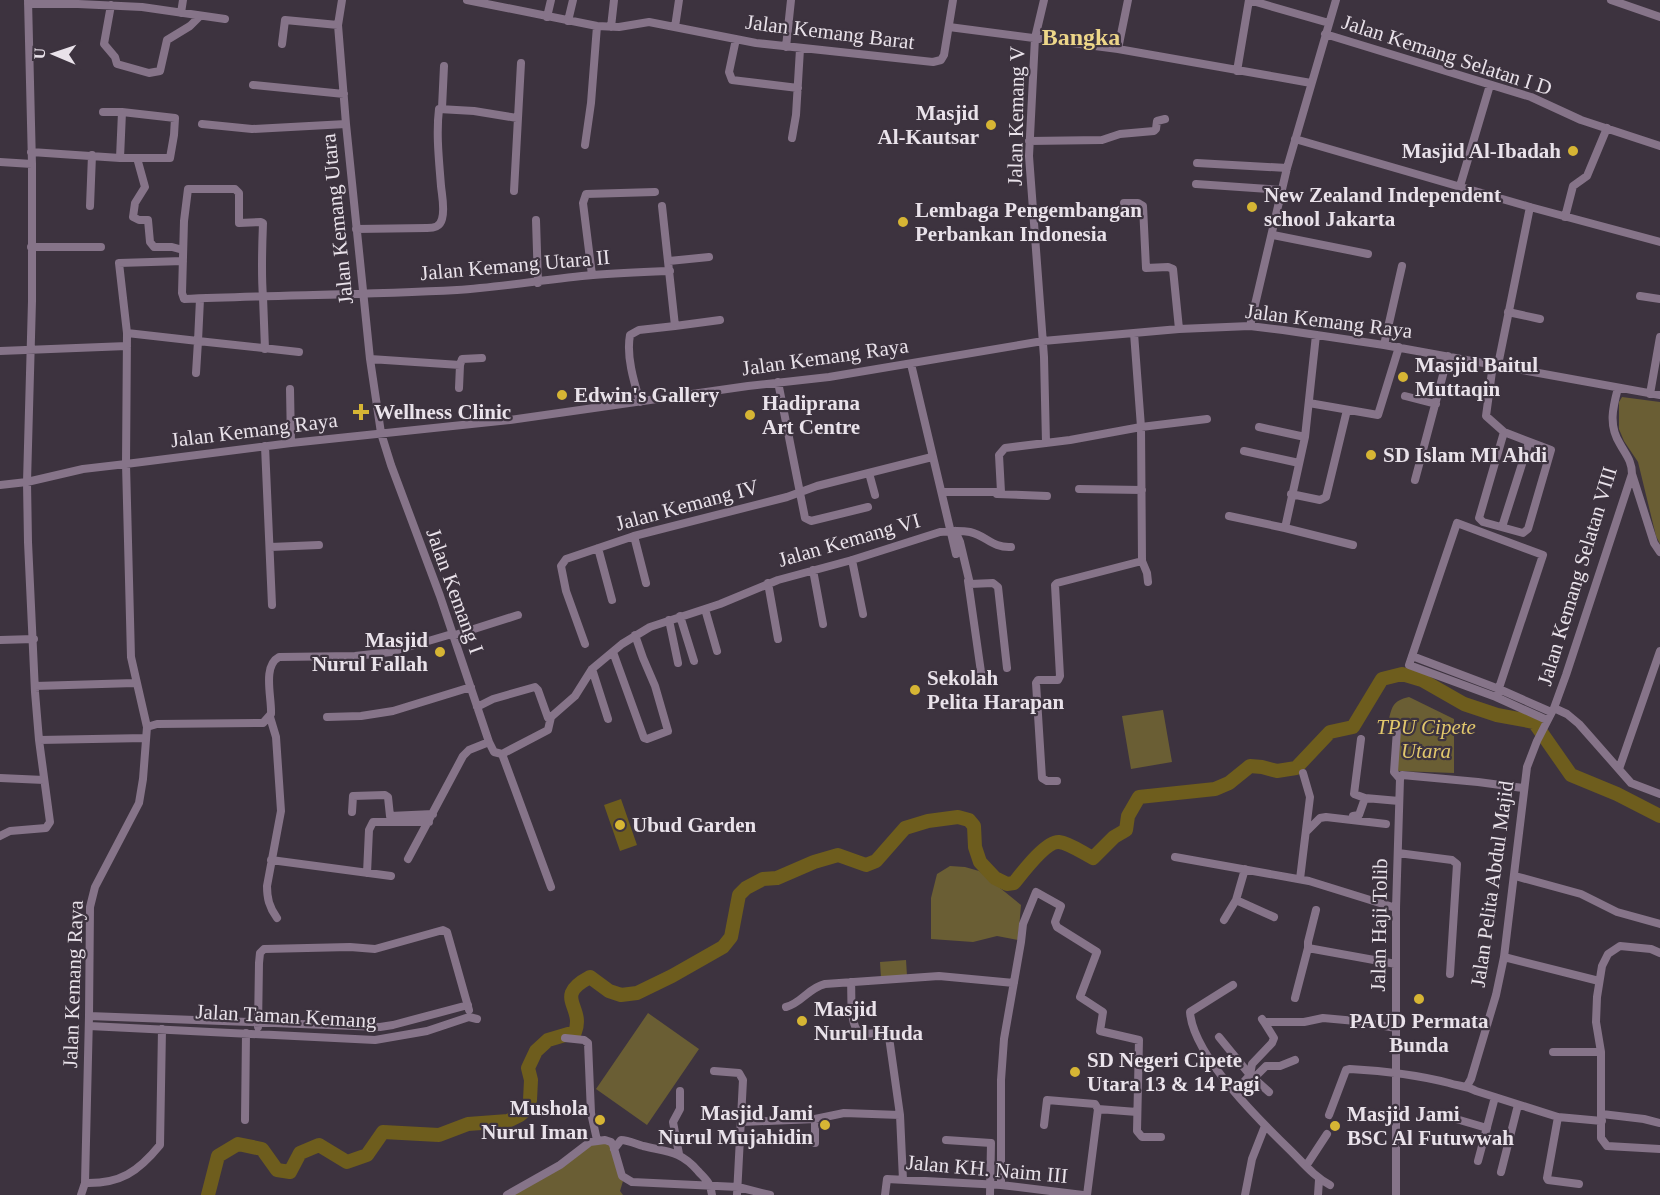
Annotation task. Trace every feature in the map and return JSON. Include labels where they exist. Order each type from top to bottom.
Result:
[{"type":"street","points":[[181,14],[183,0]]},
{"type":"street","name":"Jalan Kemang Utara","points":[[342,0],[338,25],[346,124],[370,360],[381,433]]},
{"type":"street","name":"Jalan Kemang Barat","points":[[467,0],[510,5],[547,17],[597,26],[611,27],[650,22],[800,49],[936,62],[943,59],[953,0]]},
{"type":"street","points":[[547,17],[551,0]]},
{"type":"street","points":[[568,21],[573,0]]},
{"type":"street","points":[[611,27],[615,0]]},
{"type":"street","points":[[675,27],[679,0]]},
{"type":"street","points":[[786,47],[791,0]]},
{"type":"street","name":"Jalan Kemang V","points":[[1044,0],[1035,38],[1029,141],[1043,341],[1046,443]]},
{"type":"street","points":[[1118,49],[1128,0]]},
{"type":"street","points":[[1237,71],[1249,0],[1329,22]]},
{"type":"street","points":[[1250,326],[1287,168],[1336,0]]},
{"type":"street","points":[[1611,0],[1660,16]]},
{"type":"street","points":[[0,836],[10,831],[48,827],[50,822],[39,740],[28,542],[32,164],[28,2],[142,7],[225,19]]},
{"type":"street","points":[[111,5],[105,48],[115,56],[117,64],[154,73],[160,71],[167,40],[190,26],[200,16]]},
{"type":"street","points":[[282,44],[285,20],[338,25]]},
{"type":"street","points":[[585,145],[597,26]]},
{"type":"street","points":[[950,27],[1118,49],[1311,83]]},
{"type":"street","name":"Jalan Kemang Selatan I D","points":[[1325,34],[1531,97],[1570,116],[1660,146]]},
{"type":"street","points":[[736,39],[729,72],[732,80],[798,88]]},
{"type":"street","points":[[792,138],[800,49]]},
{"type":"street","points":[[514,191],[521,63]]},
{"type":"street","points":[[356,229],[435,228],[440,224],[442,209],[439,111],[442,108],[444,66]]},
{"type":"street","points":[[254,85],[344,94]]},
{"type":"street","points":[[1460,186],[1490,85]]},
{"type":"street","points":[[442,108],[518,118]]},
{"type":"street","points":[[31,152],[120,158],[170,158],[176,120],[157,115],[104,112]]},
{"type":"street","points":[[120,158],[122,112]]},
{"type":"street","points":[[1029,141],[1106,139],[1120,134],[1154,131],[1157,121],[1165,119]]},
{"type":"street","points":[[202,124],[252,129],[346,124]]},
{"type":"street","points":[[1565,217],[1573,186],[1587,176],[1607,128]]},
{"type":"street","points":[[1295,139],[1660,242]]},
{"type":"street","points":[[90,206],[92,155]]},
{"type":"street","points":[[137,158],[145,187],[135,202],[134,217],[139,220],[148,220],[150,242],[154,247],[183,250]]},
{"type":"street","points":[[0,162],[32,164]]},
{"type":"street","points":[[1197,163],[1287,168]]},
{"type":"street","points":[[1196,184],[1282,189]]},
{"type":"street","points":[[196,373],[200,299],[182,298],[188,189],[235,189],[239,193],[239,223],[263,223],[262,285],[265,349]]},
{"type":"street","points":[[592,275],[583,203],[586,194],[655,192]]},
{"type":"street","points":[[1124,203],[1138,203],[1143,206],[1146,268],[1170,267],[1173,269],[1179,329]]},
{"type":"street","points":[[662,206],[675,326]]},
{"type":"street","points":[[1504,432],[1479,516],[1483,522],[1523,533],[1528,530],[1551,450],[1504,432],[1486,416],[1530,207]]},
{"type":"street","points":[[536,220],[538,283]]},
{"type":"street","points":[[1273,235],[1368,254]]},
{"type":"street","points":[[31,247],[101,247]]},
{"type":"street","name":"Jalan Kemang Utara II","points":[[200,299],[460,290],[538,283],[670,266],[709,257]]},
{"type":"street","points":[[0,485],[27,482],[83,469],[126,464],[127,333],[119,263],[183,261]]},
{"type":"street","points":[[1384,345],[1402,266]]},
{"type":"street","points":[[1640,296],[1660,299]]},
{"type":"street","points":[[1508,312],[1540,319]]},
{"type":"street","points":[[640,402],[631,366],[628,342],[630,335],[639,330],[720,320]]},
{"type":"street","name":"Jalan Kemang Raya","points":[[81,1195],[85,1183],[89,1026],[88,950],[91,900],[104,868],[139,803],[144,779],[147,727],[135,683],[131,657],[126,464],[291,443],[502,421],[778,382],[829,377],[1043,341],[1179,329],[1250,326],[1316,334],[1660,395]]},
{"type":"street","points":[[127,333],[299,352]]},
{"type":"street","points":[[1134,333],[1141,427],[1142,561],[1148,582]]},
{"type":"street","points":[[1285,528],[1305,438],[1316,334]]},
{"type":"street","points":[[1650,393],[1660,337]]},
{"type":"street","points":[[0,351],[127,346]]},
{"type":"street","points":[[1308,403],[1379,414],[1399,347]]},
{"type":"street","points":[[1415,480],[1448,356]]},
{"type":"street","points":[[459,388],[462,358],[482,358]]},
{"type":"street","points":[[370,360],[460,365]]},
{"type":"street","name":"Jalan Kemang VI","points":[[911,364],[932,457],[953,531],[956,554]]},
{"type":"street","points":[[778,382],[801,492],[803,512],[807,520],[868,507]]},
{"type":"street","name":"Jalan Kemang Selatan VIII","points":[[1550,716],[1632,474],[1632,462],[1618,442],[1612,424],[1613,405],[1618,388]]},
{"type":"street","points":[[290,389],[291,443]]},
{"type":"street","points":[[1405,396],[1436,404]]},
{"type":"street","points":[[1292,494],[1320,500],[1326,497],[1347,410]]},
{"type":"street","points":[[943,493],[1001,492],[999,455],[1005,448],[1207,419]]},
{"type":"street","points":[[1258,427],[1305,438]]},
{"type":"street","name":"Jalan Kemang I","points":[[381,433],[440,596],[489,742],[494,752],[502,754]]},
{"type":"street","points":[[1502,527],[1528,442]]},
{"type":"street","points":[[265,447],[272,605]]},
{"type":"street","points":[[1244,451],[1299,463]]},
{"type":"street","name":"Jalan Kemang IV","points":[[612,600],[598,548],[634,536],[932,457]]},
{"type":"street","points":[[868,473],[875,495]]},
{"type":"street","points":[[1632,474],[1654,543],[1660,552]]},
{"type":"street","points":[[1079,489],[1142,490]]},
{"type":"street","points":[[943,493],[1047,496]]},
{"type":"street","points":[[1229,516],[1353,544]]},
{"type":"street","points":[[1498,693],[1544,557],[1540,552],[1456,523],[1410,661],[1498,693],[1550,716],[1567,714],[1579,724],[1624,778],[1638,788],[1660,795]]},
{"type":"street","points":[[953,531],[970,532],[993,545],[1011,547]]},
{"type":"street","points":[[953,531],[960,542],[968,580],[982,678]]},
{"type":"street","name":"Jalan Kemang VI","points":[[502,754],[548,730],[551,717],[575,696],[592,669],[635,635],[768,583],[852,560],[909,541],[953,531]]},
{"type":"street","points":[[634,536],[646,583]]},
{"type":"street","points":[[270,547],[320,545]]},
{"type":"street","points":[[585,644],[566,591],[561,566],[566,559],[598,548]]},
{"type":"street","points":[[852,560],[863,614]]},
{"type":"street","points":[[1057,781],[1047,781],[1042,778],[1036,683],[1038,680],[1058,680],[1060,676],[1054,585],[1086,574],[1142,561]]},
{"type":"street","points":[[813,570],[823,624]]},
{"type":"street","points":[[968,580],[973,585],[993,583],[998,587],[1007,669]]},
{"type":"street","points":[[768,583],[778,639]]},
{"type":"street","points":[[705,609],[717,651]]},
{"type":"street","points":[[277,918],[267,897],[281,798],[276,737],[270,717],[270,669],[274,659],[279,657],[355,656],[391,652],[518,615]]},
{"type":"street","points":[[680,616],[694,661]]},
{"type":"street","points":[[669,620],[678,663]]},
{"type":"street","points":[[613,651],[644,738],[648,739],[668,732],[655,686],[635,635]]},
{"type":"street","points":[[0,640],[34,639]]},
{"type":"street","points":[[1618,770],[1660,651]]},
{"type":"street","points":[[592,669],[608,719]]},
{"type":"street","points":[[35,686],[135,683]]},
{"type":"street","points":[[327,717],[361,716],[393,711],[471,687]]},
{"type":"street","points":[[477,707],[493,699],[535,687],[548,718]]},
{"type":"street","name":"Jalan Pelita Abdul Majid","points":[[1467,1086],[1496,995],[1504,957],[1515,876],[1523,788],[1530,757],[1550,716]]},
{"type":"street","points":[[147,727],[157,724],[257,724],[263,723],[270,717]]},
{"type":"street","name":"Jalan Haji Tolib","points":[[1395,1071],[1400,779],[1394,772],[1397,730]]},
{"type":"street","points":[[39,740],[146,738]]},
{"type":"street","points":[[1361,739],[1353,793],[1365,798],[1399,801]]},
{"type":"street","points":[[408,860],[466,752],[489,742]]},
{"type":"street","points":[[502,754],[551,887]]},
{"type":"street","points":[[1300,879],[1310,797],[1303,772]]},
{"type":"street","points":[[1400,779],[1402,775],[1523,788]]},
{"type":"street","points":[[0,778],[44,780]]},
{"type":"street","points":[[352,812],[353,795],[385,795],[388,797],[390,816],[431,818]]},
{"type":"street","points":[[1353,816],[1359,815],[1365,798]]},
{"type":"street","points":[[1307,831],[1324,817],[1386,824]]},
{"type":"street","points":[[367,873],[369,830],[373,822],[431,818]]},
{"type":"street","points":[[1398,853],[1452,860],[1457,864],[1450,974]]},
{"type":"street","points":[[1175,857],[1300,879],[1334,887],[1396,908]]},
{"type":"street","points":[[271,860],[391,876]]},
{"type":"street","points":[[1224,920],[1236,900],[1245,869]]},
{"type":"street","points":[[1515,876],[1581,894],[1617,912],[1660,924]]},
{"type":"street","points":[[1001,1185],[1001,1060],[1023,924],[1034,893],[1061,906],[1055,922],[1057,927],[1097,952],[1080,996],[1103,1012],[1100,1031],[1140,1041],[1137,1131],[1142,1137],[1161,1137]]},
{"type":"street","points":[[1236,900],[1274,916]]},
{"type":"street","points":[[1295,998],[1316,910]]},
{"type":"street","points":[[258,1034],[259,963],[260,953],[264,949],[350,947],[375,949],[443,930],[447,932],[468,1005]]},
{"type":"street","points":[[1660,952],[1651,949],[1616,947],[1604,960],[1599,981],[1596,1022],[1601,1052],[1601,1138],[1607,1146],[1660,1149]]},
{"type":"street","points":[[1308,948],[1396,964]]},
{"type":"street","points":[[1504,957],[1599,981]]},
{"type":"street","points":[[786,1007],[798,1003],[809,991],[818,986],[851,982],[939,976],[1014,983]]},
{"type":"street","points":[[851,982],[854,1026],[857,1033],[884,1033],[889,1037],[900,1115],[903,1180]]},
{"type":"street","points":[[1233,985],[1190,1012],[1199,1040],[1235,1092],[1265,1126],[1319,1180],[1330,1185]]},
{"type":"street","name":"Jalan Taman Kemang","points":[[89,1016],[380,1027],[468,1005],[474,1018],[382,1040],[89,1026]]},
{"type":"street","points":[[1252,1077],[1252,1064],[1274,1038],[1263,1021],[1304,1022],[1323,1018],[1396,1028]]},
{"type":"street","points":[[206,1020],[206,1031]]},
{"type":"street","points":[[85,1183],[128,1176],[139,1168],[160,1145],[162,1029]]},
{"type":"street","points":[[245,1120],[246,1033]]},
{"type":"street","points":[[1219,1037],[1252,1077],[1269,1092]]},
{"type":"street","points":[[565,1038],[584,1040],[588,1043],[591,1113],[597,1140]]},
{"type":"street","points":[[1553,1052],[1601,1052]]},
{"type":"street","points":[[1235,1092],[1266,1066],[1280,1066],[1295,1060]]},
{"type":"street","points":[[1329,1115],[1348,1069],[1395,1071],[1467,1086],[1558,1117],[1644,1119],[1660,1123]]},
{"type":"street","points":[[714,1071],[739,1073],[743,1080],[738,1191]]},
{"type":"street","points":[[1395,1071],[1396,1195]]},
{"type":"street","points":[[679,1154],[673,1122],[680,1109],[680,1091]]},
{"type":"street","points":[[1478,1161],[1495,1097]]},
{"type":"street","points":[[1044,1125],[1047,1100],[1095,1104],[1098,1109],[1085,1195]]},
{"type":"street","points":[[1501,1172],[1518,1105]]},
{"type":"street","points":[[1098,1109],[1137,1112]]},
{"type":"street","points":[[742,1122],[815,1119],[840,1113],[900,1115]]},
{"type":"street","points":[[1558,1117],[1547,1178],[1579,1184]]},
{"type":"street","points":[[815,1119],[815,1143]]},
{"type":"street","points":[[1456,1119],[1487,1128]]},
{"type":"street","points":[[1245,1195],[1252,1159],[1265,1126]]},
{"type":"street","points":[[1306,1166],[1328,1134]]},
{"type":"street","points":[[614,1149],[619,1141],[624,1139],[635,1144],[679,1154],[692,1163],[712,1191]]},
{"type":"street","points":[[507,1195],[560,1165],[590,1142],[597,1140],[611,1142],[618,1167],[626,1180],[632,1182],[770,1195]]},
{"type":"street","points":[[946,1140],[991,1143],[990,1195]]},
{"type":"street","name":"Jalan KH. Naim III","points":[[885,1195],[887,1179],[1001,1185],[1085,1195]]},
{"type":"street","points":[[1318,1195],[1319,1180]]},
{"type":"green space","points":[[1622,397],[1660,402],[1660,544],[1638,462],[1619,429],[1619,402]]},
{"type":"green space","name":"TPU Cipete Utara","points":[[1409,697],[1454,719],[1454,773],[1398,771],[1398,726],[1388,723],[1396,703]]},
{"type":"green space","points":[[1163,710],[1172,762],[1131,769],[1122,716]]},
{"type":"green space","points":[[950,866],[979,871],[1021,905],[1018,940],[997,936],[973,942],[931,939],[931,898],[937,874]]},
{"type":"green space","points":[[906,960],[907,976],[881,978],[880,962]]},
{"type":"green space","points":[[648,1013],[699,1049],[647,1125],[596,1089]]},
{"type":"green space","points":[[608,1142],[623,1181],[620,1191],[623,1195],[512,1195],[591,1144]]},
{"type":"shaded area","name":"Ubud Garden","points":[[621,799],[637,845],[620,851],[604,805]]},
{"type":"waterway","points":[[208,1195],[218,1156],[238,1144],[262,1149],[277,1170],[290,1172],[300,1153],[319,1145],[347,1162],[367,1155],[383,1132],[439,1135],[468,1124],[508,1121],[520,1115],[527,1109],[530,1100],[531,1080],[528,1068],[536,1051],[548,1040],[575,1032],[577,1023],[571,996],[579,984],[590,977],[609,991],[621,995],[637,993],[723,947],[731,937],[739,895],[746,888],[763,879],[777,878],[814,862],[838,855],[866,865],[876,861],[905,828],[928,821],[958,817],[969,820],[974,826],[975,847],[980,862],[995,878],[1007,884],[1014,883],[1035,858],[1054,843],[1067,844],[1093,858],[1114,837],[1126,830],[1128,816],[1139,797],[1215,789],[1229,783],[1250,766],[1277,771],[1296,768],[1330,732],[1353,727],[1382,679],[1402,674],[1422,680],[1464,704],[1497,715],[1534,722],[1571,775],[1617,794],[1660,816]]},
{"type":"place","name":"Masjid Al-Kautsar","points":[[991,125]]},
{"type":"place","name":"Masjid Al-Ibadah","points":[[1573,151]]},
{"type":"place","name":"New Zealand Independent school Jakarta","points":[[1252,207]]},
{"type":"place","name":"Lembaga Pengembangan Perbankan Indonesia","points":[[903,222]]},
{"type":"place","name":"Masjid Baitul Muttaqin","points":[[1403,377]]},
{"type":"place","name":"Edwin's Gallery","points":[[562,395]]},
{"type":"place","name":"Wellness Clinic","points":[[361,412]]},
{"type":"place","name":"Hadiprana Art Centre","points":[[750,415]]},
{"type":"place","name":"SD Islam MI Ahdi","points":[[1371,455]]},
{"type":"place","name":"Masjid Nurul Fallah","points":[[440,652]]},
{"type":"place","name":"Sekolah Pelita Harapan","points":[[915,690]]},
{"type":"place","name":"Ubud Garden","points":[[620,825]]},
{"type":"place","name":"PAUD Permata Bunda","points":[[1419,999]]},
{"type":"place","name":"Masjid Nurul Huda","points":[[802,1021]]},
{"type":"place","name":"SD Negeri Cipete Utara 13 & 14 Pagi","points":[[1075,1072]]},
{"type":"place","name":"Mushola Nurul Iman","points":[[600,1120]]},
{"type":"place","name":"Masjid Jami Nurul Mujahidin","points":[[825,1125]]},
{"type":"place","name":"Masjid Jami BSC Al Futuwwah","points":[[1335,1126]]},
{"type":"district","name":"Bangka","points":[[1081,37]]}]
